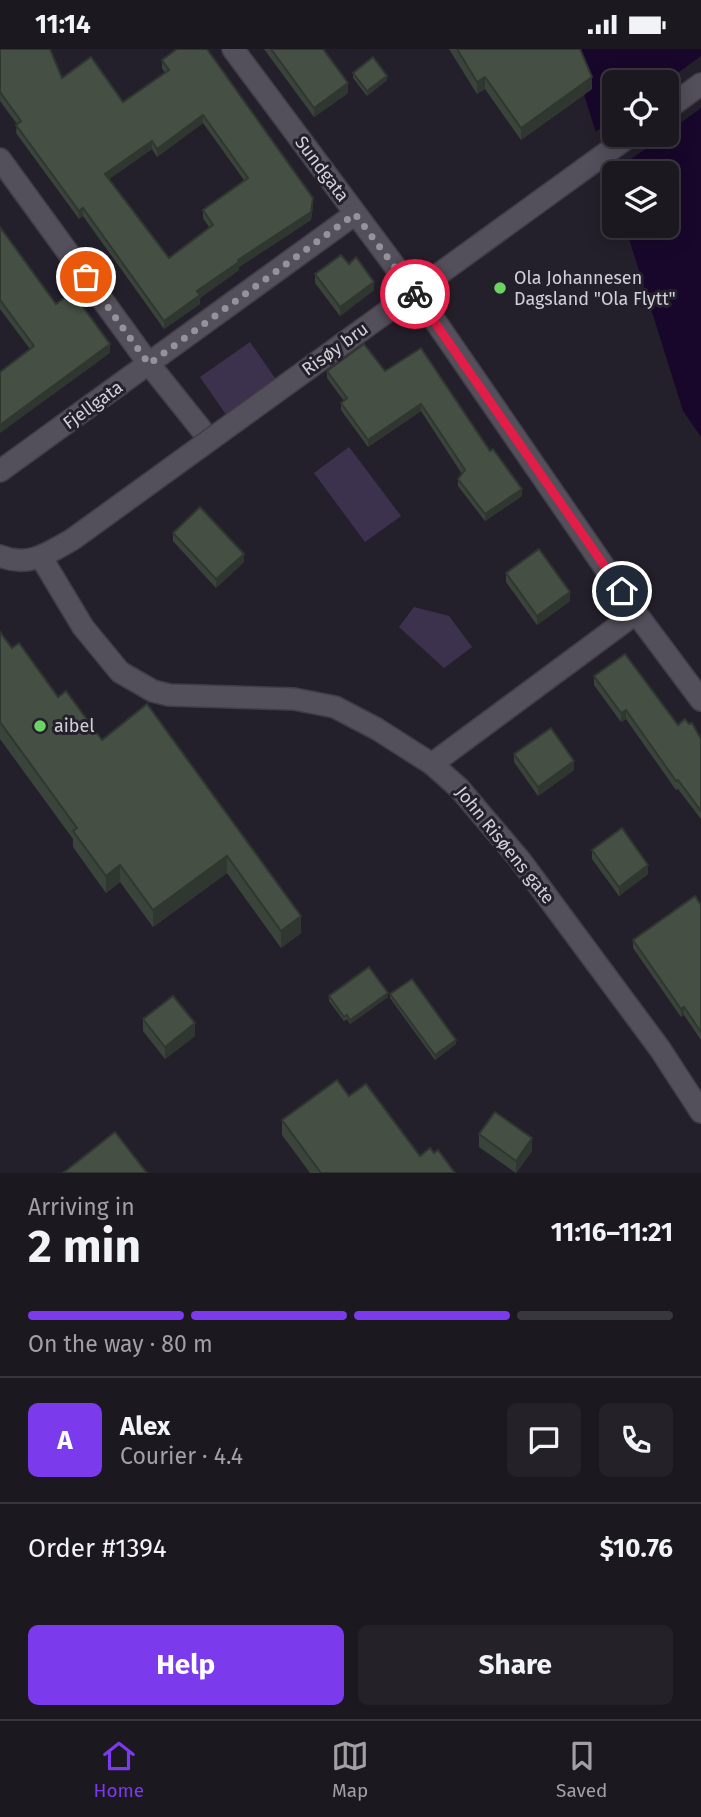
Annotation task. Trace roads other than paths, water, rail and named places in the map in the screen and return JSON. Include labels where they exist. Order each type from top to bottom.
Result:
[{"type":"street","name":"Sundgata","points":[[233,49],[429,312],[636,613],[701,700]]},
{"type":"street","points":[[679,100],[701,84]]},
{"type":"street","name":"Risøy bru","points":[[41,557],[73,539],[614,147]]},
{"type":"street","points":[[0,159],[149,364],[201,429]]},
{"type":"street","name":"Fjellgata","points":[[0,471],[355,214]]},
{"type":"street","points":[[0,556],[12,561],[26,562],[41,557]]},
{"type":"street","name":"John Risøens gate","points":[[41,557],[83,627],[120,672],[134,682],[169,695],[295,699],[335,707],[377,729],[432,764],[460,788],[520,860],[660,1049],[701,1112]]},
{"type":"street","points":[[432,764],[636,613]]},
{"type":"place","name":"Ola Johannesen Dagsland \"Ola Flytt\"","points":[[500,288]]},
{"type":"place","name":"aibel","points":[[40,726]]}]
